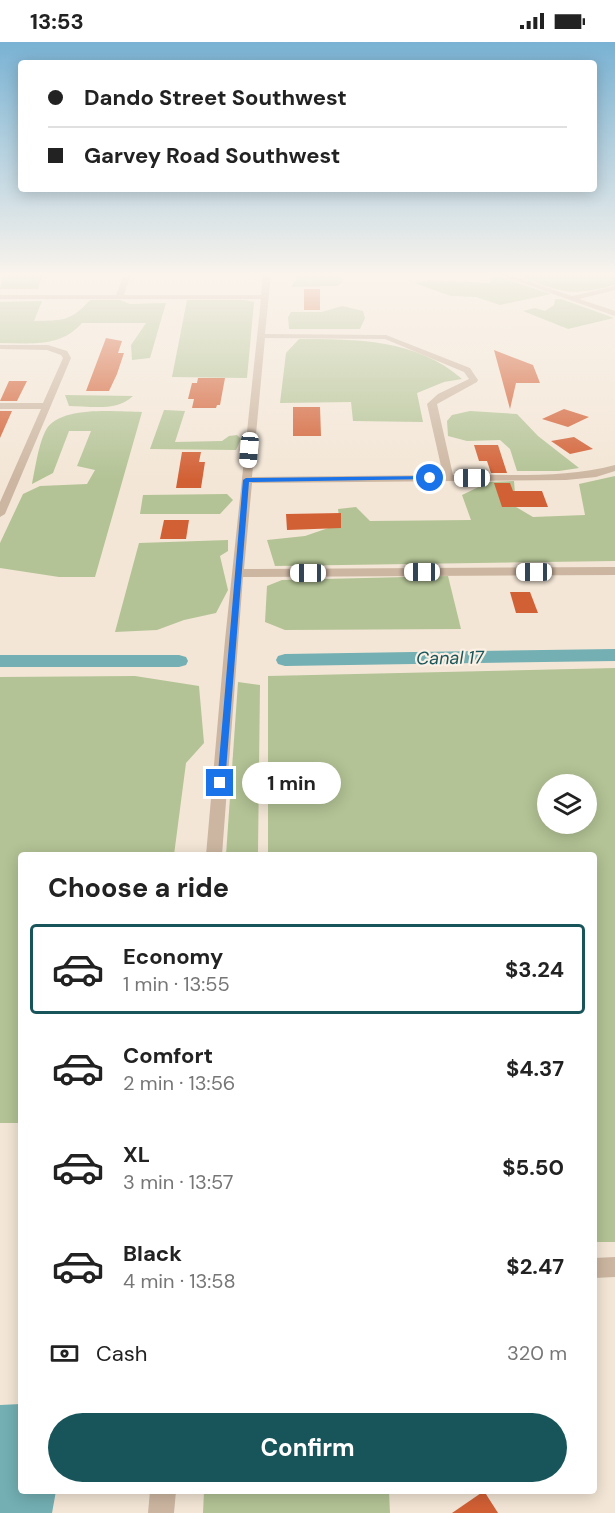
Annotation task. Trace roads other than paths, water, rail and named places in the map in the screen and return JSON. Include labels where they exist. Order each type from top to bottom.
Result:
[{"type":"street","points":[[214,852],[246,480],[260,343]]},
{"type":"street","points":[[403,343],[467,370],[474,380],[468,386],[437,398],[432,404],[449,478]]},
{"type":"street","points":[[0,347],[48,348],[64,353],[67,361],[0,514]]},
{"type":"street","points":[[0,406],[47,406]]},
{"type":"street","points":[[246,480],[566,477],[596,474],[615,468]]},
{"type":"street","points":[[0,481],[16,481]]},
{"type":"street","points":[[238,573],[615,571]]},
{"type":"street","points":[[597,1268],[615,1267]]},
{"type":"street","points":[[161,1513],[163,1494]]},
{"type":"water","points":[[18,1404],[18,1494],[55,1494],[52,1513],[0,1513],[0,1405]]},
{"type":"waterway","name":"Canal 17","points":[[285,660],[615,655]]},
{"type":"waterway","name":"Canal 17","points":[[0,661],[179,661]]}]
